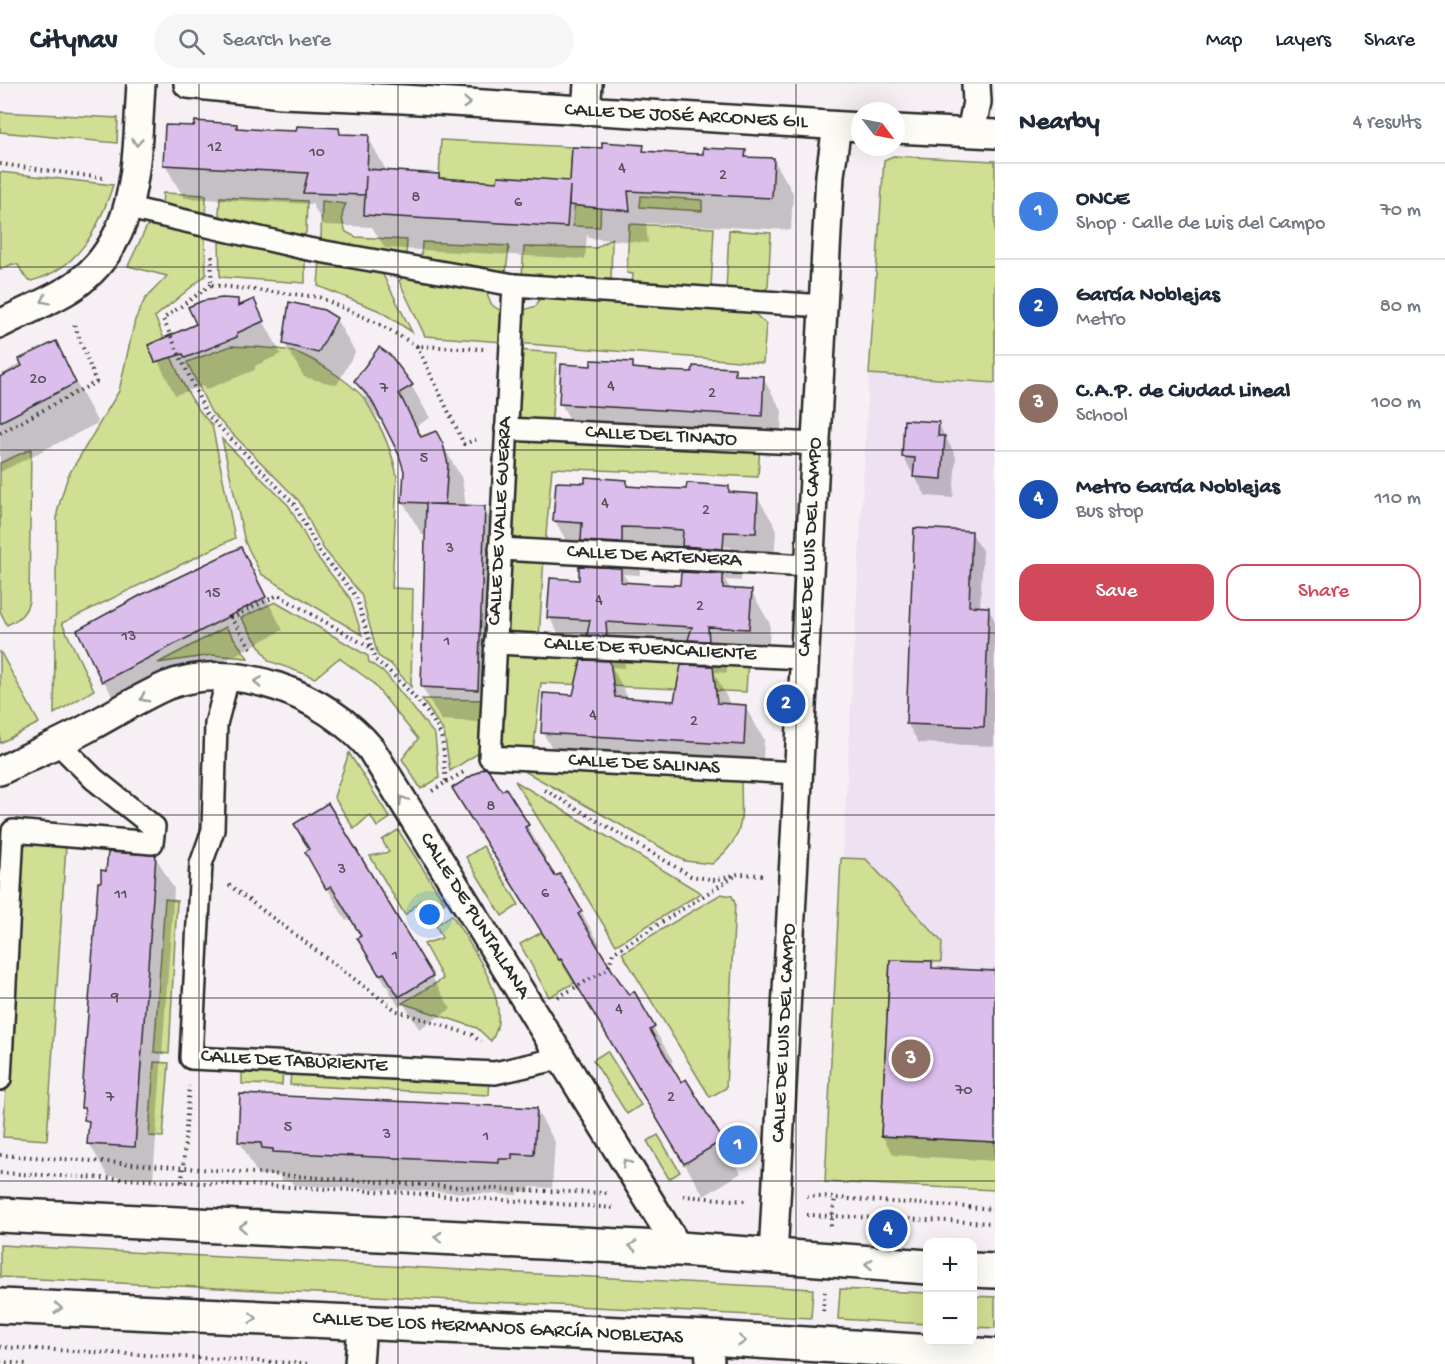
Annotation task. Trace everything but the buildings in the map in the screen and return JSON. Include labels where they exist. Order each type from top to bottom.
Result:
[{"type":"main road","points":[[0,1215],[679,1249],[923,1267]]},
{"type":"main road","points":[[977,1270],[995,1271]]},
{"type":"main road","name":"CALLE DE LOS HERMANOS GARCÍA NOBLEJAS","points":[[0,1305],[362,1324],[709,1351],[995,1356]]},
{"type":"street","points":[[0,324],[73,287],[94,269],[113,242],[129,208],[134,182],[141,84]]},
{"type":"street","name":"CALLE DE JOSÉ ARCONES GIL","points":[[196,84],[282,94],[403,99],[849,127]]},
{"type":"street","points":[[586,111],[588,84]]},
{"type":"street","points":[[905,129],[983,133],[976,84]]},
{"type":"street","name":"CALLE DE LUIS DEL CAMPO","points":[[773,1257],[830,175],[849,127]]},
{"type":"street","points":[[129,208],[308,249],[514,285],[823,306]]},
{"type":"street","name":"CALLE DE VALLE GUERRA","points":[[490,757],[514,285]]},
{"type":"street","name":"CALLE DEL TINAJO","points":[[506,429],[816,444]]},
{"type":"street","name":"CALLE DE ARTENERA","points":[[500,549],[808,566]]},
{"type":"street","name":"CALLE DE FUENCALIENTE","points":[[495,643],[804,658]]},
{"type":"street","name":"CALLE DE PUNTALLANA","points":[[0,771],[167,686],[198,678],[228,678],[267,684],[305,697],[330,711],[354,728],[371,749],[679,1249]]},
{"type":"street","name":"CALLE DE TABURIENTE","points":[[228,678],[216,724],[213,830],[201,864],[191,1058],[495,1073],[561,1058]]},
{"type":"street","points":[[0,1079],[13,831],[152,843],[154,827],[94,779],[58,743]]},
{"type":"street","name":"CALLE DE SALINAS","points":[[490,757],[798,773]]},
{"type":"street","points":[[359,1364],[362,1324]]},
{"type":"path","points":[[0,164],[134,182]]},
{"type":"path","points":[[211,285],[213,227]]},
{"type":"path","points":[[407,807],[446,782],[441,735],[420,704],[389,669],[375,660],[369,647],[356,596],[319,551],[294,504],[206,413],[193,389],[163,319],[211,285],[319,297],[379,324],[417,346],[510,351]]},
{"type":"path","points":[[0,433],[96,382],[62,292]]},
{"type":"path","points":[[417,346],[464,444],[506,429]]},
{"type":"path","points":[[253,650],[231,618],[278,596],[369,647]]},
{"type":"path","points":[[540,787],[691,876],[715,879],[738,874],[794,875]]},
{"type":"path","points":[[201,864],[397,1011],[472,1035]]},
{"type":"path","points":[[533,1011],[608,969],[613,953],[738,874]]},
{"type":"path","points":[[182,1182],[191,1058]]},
{"type":"path","points":[[0,1155],[183,1166],[486,1190],[619,1193]]},
{"type":"path","points":[[0,1173],[392,1192],[617,1209]]},
{"type":"path","points":[[672,1195],[748,1201]]},
{"type":"path","points":[[804,1196],[995,1209]]},
{"type":"path","points":[[831,1227],[835,1197]]},
{"type":"path","points":[[804,1215],[995,1223]]},
{"type":"path","points":[[0,1347],[311,1364]]},
{"type":"path","points":[[0,1362],[26,1364]]},
{"type":"shaded area","points":[[869,374],[995,383],[995,1190],[825,1182]]},
{"type":"green space","points":[[0,112],[118,118],[117,143],[0,132]]},
{"type":"green space","points":[[441,140],[572,147],[570,186],[540,179],[498,176],[497,182],[439,178]]},
{"type":"green space","points":[[893,156],[995,161],[995,383],[869,374],[884,160]]},
{"type":"green space","points":[[0,172],[113,185],[94,231],[85,245],[62,267],[31,281],[25,277],[18,265],[12,264],[0,270]]},
{"type":"green space","points":[[163,193],[206,195],[206,212],[202,216],[162,205]]},
{"type":"green space","points":[[575,193],[601,194],[600,227],[573,226]]},
{"type":"green space","points":[[641,196],[702,200],[702,211],[640,207]]},
{"type":"green space","points":[[220,197],[307,201],[306,233],[301,237],[223,220],[219,214]]},
{"type":"green space","points":[[322,201],[346,204],[342,215],[343,225],[346,232],[356,237],[407,240],[406,256],[328,243],[321,239]]},
{"type":"green space","points":[[148,224],[205,237],[206,275],[155,317],[185,388],[212,425],[235,538],[62,623],[94,690],[54,714],[57,513],[68,476],[119,391],[135,320],[145,299],[167,276],[128,266]]},
{"type":"green space","points":[[629,224],[714,228],[711,289],[632,285],[633,274],[627,273]]},
{"type":"green space","points":[[729,230],[771,233],[768,287],[760,294],[726,292]]},
{"type":"green space","points":[[612,238],[611,282],[522,275],[524,247],[596,248]]},
{"type":"green space","points":[[219,241],[305,257],[305,283],[220,277]]},
{"type":"green space","points":[[422,242],[509,246],[506,272],[421,260]]},
{"type":"green space","points":[[320,260],[382,273],[412,332],[380,311],[318,286]]},
{"type":"green space","points":[[404,276],[487,290],[492,304],[505,312],[502,342],[425,336],[399,281]]},
{"type":"green space","points":[[541,296],[754,313],[766,324],[763,363],[516,343],[518,312],[536,306]]},
{"type":"green space","points":[[231,346],[291,351],[309,358],[332,372],[360,394],[376,419],[389,448],[397,477],[392,588],[413,589],[411,687],[391,664],[378,656],[361,594],[323,548],[299,501],[211,412],[187,362]]},
{"type":"green space","points":[[516,350],[557,353],[551,428],[512,425]]},
{"type":"green space","points":[[511,435],[760,445],[758,477],[552,468],[545,546],[505,543]]},
{"type":"green space","points":[[222,439],[289,506],[315,554],[350,598],[362,635],[261,574],[245,542]]},
{"type":"green space","points":[[31,449],[29,601],[21,616],[7,625],[0,611],[0,463]]},
{"type":"green space","points":[[504,553],[544,555],[539,640],[500,638]]},
{"type":"green space","points":[[275,602],[368,656],[369,662],[385,673],[435,735],[439,778],[421,789],[402,759],[418,739],[372,682],[339,658],[315,678],[269,661],[241,618]]},
{"type":"green space","points":[[226,627],[248,658],[212,655],[158,663]]},
{"type":"green space","points":[[500,648],[748,659],[746,692],[541,683],[533,754],[495,752]]},
{"type":"green space","points":[[0,651],[39,723],[0,743]]},
{"type":"green space","points":[[422,699],[488,700],[485,749],[450,771],[444,732]]},
{"type":"green space","points":[[349,753],[390,818],[377,827],[370,815],[354,829],[334,797]]},
{"type":"green space","points":[[519,768],[741,776],[740,825],[732,844],[712,864],[685,861]]},
{"type":"green space","points":[[515,781],[701,893],[616,945]]},
{"type":"green space","points":[[398,830],[445,903],[427,912],[420,901],[405,915],[370,856],[389,852],[382,840]]},
{"type":"green space","points":[[21,841],[66,845],[47,1140],[3,1137]]},
{"type":"green space","points":[[483,846],[519,905],[502,916],[466,857]]},
{"type":"green space","points":[[841,858],[866,859],[942,942],[941,962],[890,960],[881,1136],[995,1142],[995,1190],[825,1182]]},
{"type":"green space","points":[[721,894],[732,896],[735,903],[726,1088],[710,1097],[622,953]]},
{"type":"green space","points":[[165,899],[177,901],[169,1054],[154,1052]]},
{"type":"green space","points":[[452,915],[479,959],[495,994],[498,1011],[497,1027],[491,1041],[477,1028],[402,1003],[443,979],[424,944],[442,938],[436,925]]},
{"type":"green space","points":[[542,932],[559,960],[588,942],[603,967],[549,997],[520,944]]},
{"type":"green space","points":[[607,1051],[641,1105],[627,1114],[593,1060]]},
{"type":"green space","points":[[154,1062],[169,1063],[163,1137],[149,1136]]},
{"type":"green space","points":[[242,1066],[283,1068],[282,1085],[242,1084]]},
{"type":"green space","points":[[291,1068],[490,1078],[489,1095],[290,1085]]},
{"type":"green space","points":[[658,1135],[680,1172],[669,1179],[647,1141]]},
{"type":"green space","points":[[0,1245],[813,1289],[811,1318],[0,1277]]},
{"type":"green space","points":[[840,1289],[923,1293],[923,1324],[838,1319]]},
{"type":"green space","points":[[977,1296],[995,1297],[995,1328],[977,1327]]},
{"type":"place","name":"García Noblejas","points":[[786,704]]},
{"type":"place","name":"C.A.P. de Ciudad Lineal","points":[[911,1059]]},
{"type":"place","name":"ONCE","points":[[738,1145]]},
{"type":"place","name":"Metro García Noblejas","points":[[888,1229]]}]
